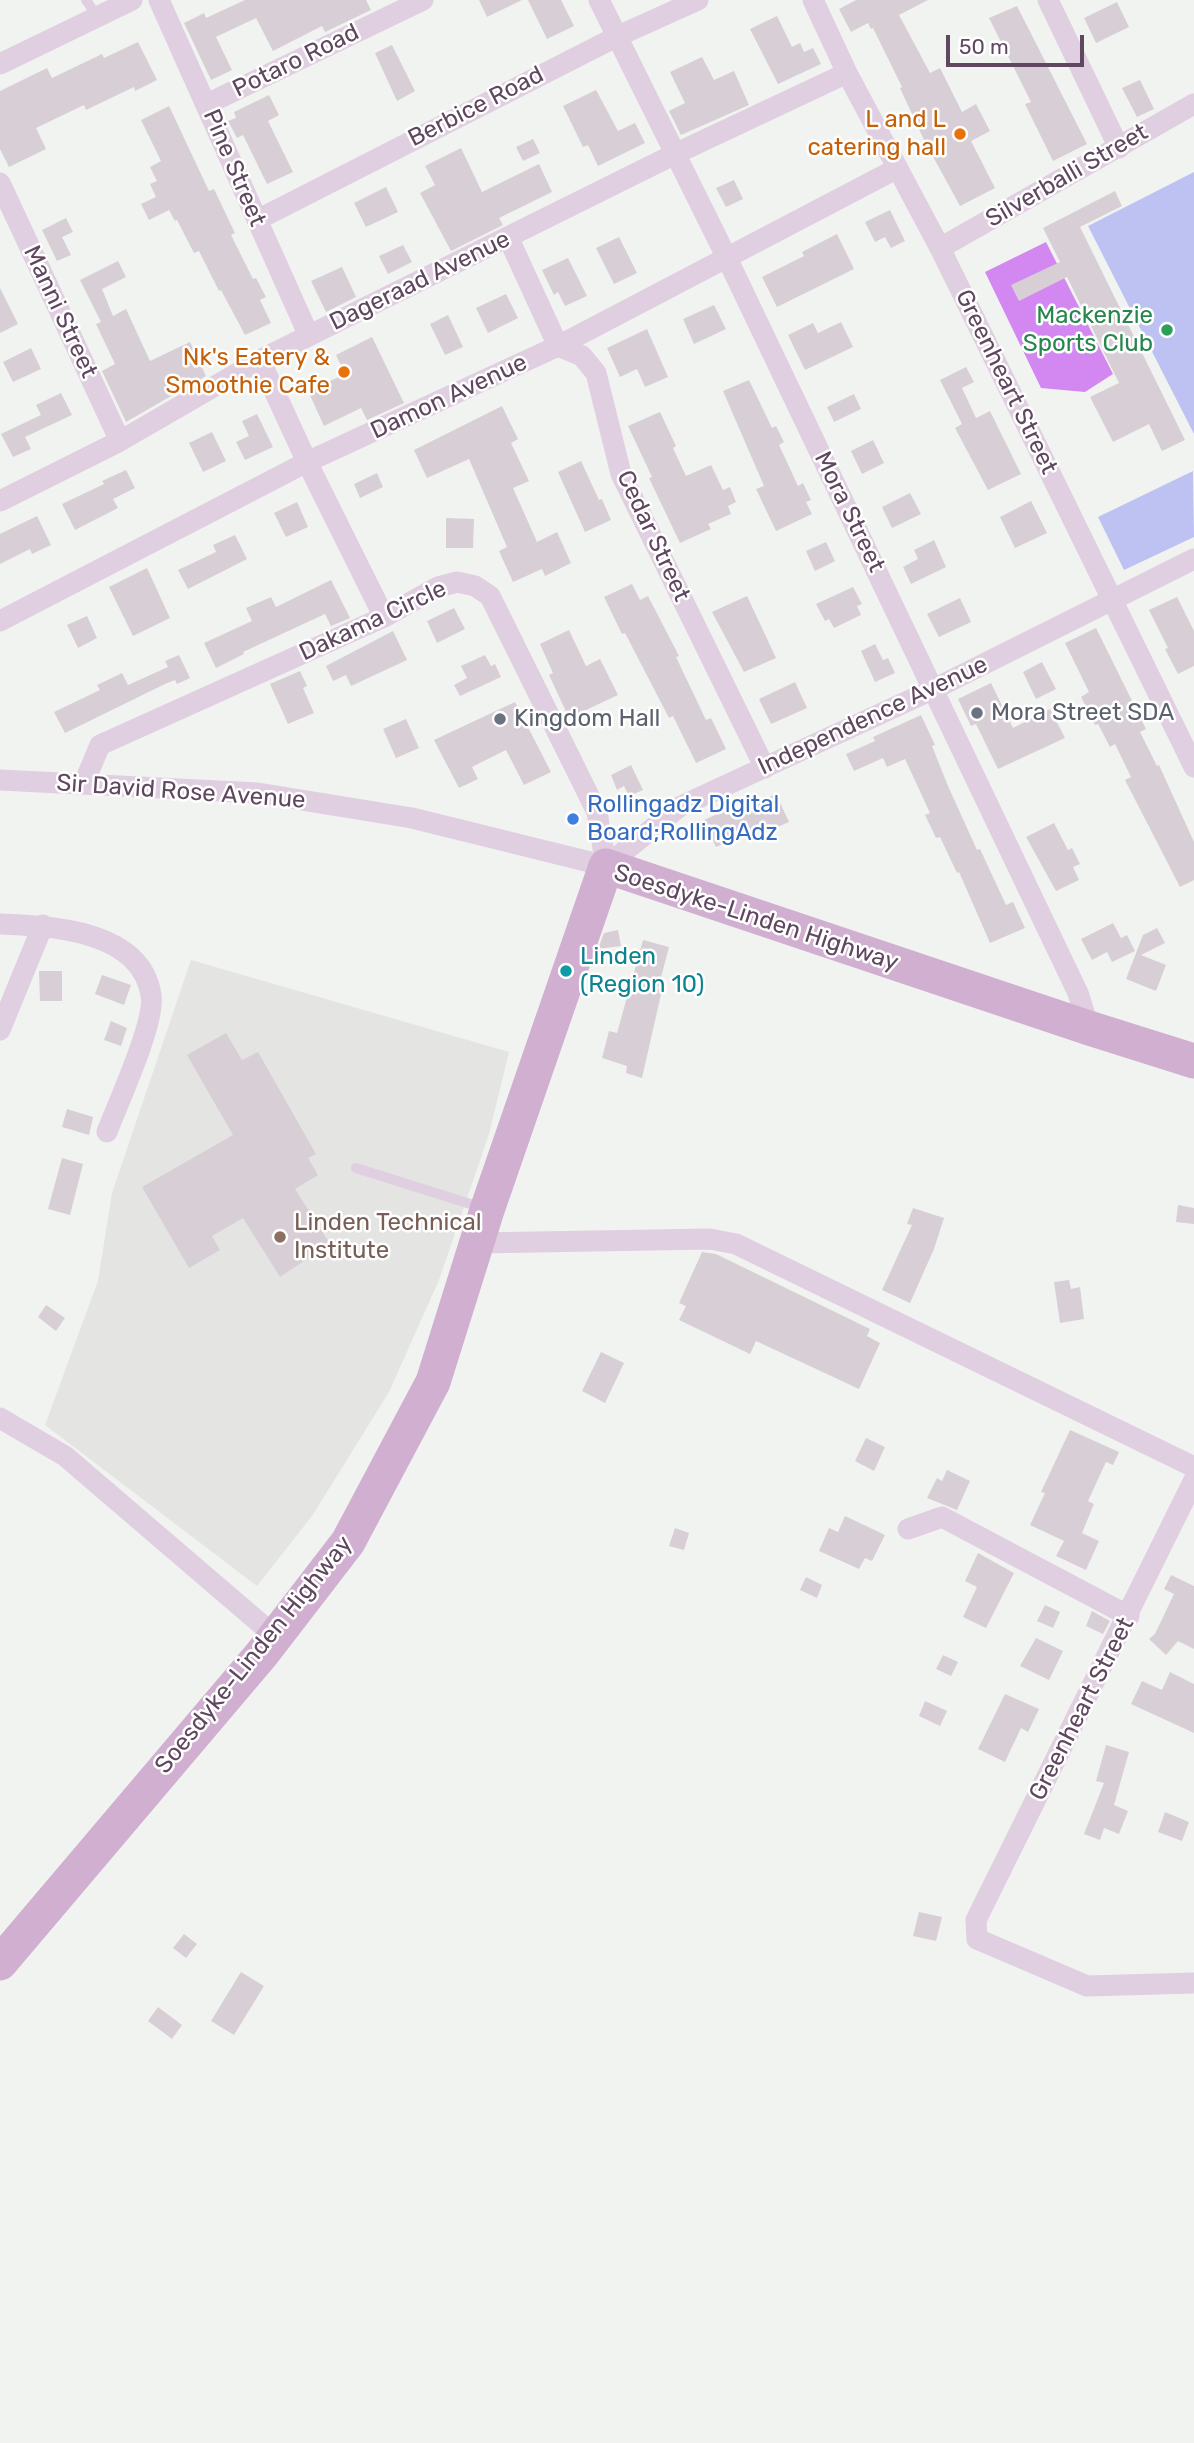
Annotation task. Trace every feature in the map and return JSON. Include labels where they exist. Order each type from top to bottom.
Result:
[{"type":"main road","name":"Soesdyke-Linden Highway","points":[[0,1963],[275,1636],[348,1542],[433,1382],[487,1210],[606,866],[1194,1061]]},
{"type":"street","points":[[0,64],[92,8],[132,0]]},
{"type":"street","name":"Pine Street","points":[[159,0],[309,336]]},
{"type":"street","name":"Potaro Road","points":[[207,104],[423,0]]},
{"type":"street","name":"Mora Street","points":[[599,0],[677,153],[934,689],[1078,993],[1089,1028]]},
{"type":"street","name":"Berbice Road","points":[[257,220],[617,37],[698,0]]},
{"type":"street","name":"Greenheart Street","points":[[813,0],[896,169],[940,248],[1194,767]]},
{"type":"street","points":[[1048,0],[1119,148]]},
{"type":"street","name":"Dageraad Avenue","points":[[0,501],[120,441],[260,360],[677,153],[847,73]]},
{"type":"street","name":"Silverballi Street","points":[[940,248],[1194,104]]},
{"type":"street","name":"Damon Avenue","points":[[0,621],[307,462],[558,346],[896,169]]},
{"type":"street","name":"Manni Street","points":[[0,183],[120,441]]},
{"type":"street","points":[[508,237],[558,346]]},
{"type":"street","name":"Cedar Street","points":[[558,346],[582,356],[596,373],[621,474],[765,768]]},
{"type":"street","points":[[260,360],[384,617]]},
{"type":"street","name":"Independence Avenue","points":[[606,866],[679,807],[934,689],[1194,559]]},
{"type":"street","name":"Dakama Circle","points":[[84,783],[100,745],[384,617],[438,587],[457,582],[475,586],[490,596],[597,812],[606,866]]},
{"type":"street","name":"Sir David Rose Avenue","points":[[0,780],[258,793],[412,818],[606,866]]},
{"type":"street","points":[[0,924],[43,925],[97,936],[123,950],[142,970],[152,996],[148,1027],[107,1132]]},
{"type":"street","points":[[0,1030],[43,925]]},
{"type":"street","points":[[478,1243],[710,1239],[736,1244],[1194,1467]]},
{"type":"street","points":[[0,1418],[65,1456],[275,1636]]},
{"type":"street","name":"Greenheart Street","points":[[1194,1480],[1129,1616],[976,1920],[977,1939],[1087,1986],[1194,1983]]},
{"type":"street","points":[[908,1529],[942,1517],[1129,1616]]},
{"type":"lane","points":[[356,1168],[487,1210]]},
{"type":"shaded area","name":"Mackenzie Sports Club","points":[[1194,172],[1194,434],[1088,226]]},
{"type":"shaded area","points":[[1046,242],[1113,374],[1085,392],[1041,388],[985,272]]},
{"type":"shaded area","points":[[1193,471],[1194,537],[1124,570],[1098,517]]},
{"type":"shaded area","name":"Linden Technical Institute","points":[[191,960],[509,1052],[489,1134],[439,1280],[389,1392],[312,1516],[257,1586],[45,1425],[98,1281],[112,1193]]},
{"type":"building","points":[[245,0],[366,0],[371,10],[325,32],[322,26],[273,51],[256,18],[216,37],[232,70],[211,80],[184,23],[204,13],[206,18]]},
{"type":"building","points":[[479,0],[522,0],[487,17]]},
{"type":"building","points":[[528,0],[561,0],[574,26],[547,39]]},
{"type":"building","points":[[856,0],[928,0],[899,15],[930,73],[940,68],[962,112],[976,104],[990,131],[971,141],[995,188],[960,206],[925,142],[873,28],[871,29],[868,23],[851,32],[839,9]]},
{"type":"building","points":[[1117,2],[1129,27],[1096,43],[1084,18]]},
{"type":"building","points":[[1017,6],[1087,144],[1053,161],[1025,104],[1031,102],[989,18]]},
{"type":"building","points":[[777,16],[792,47],[800,43],[804,52],[813,48],[821,64],[778,84],[750,29]]},
{"type":"building","points":[[138,42],[157,80],[135,91],[134,87],[86,110],[84,105],[36,128],[46,149],[9,167],[0,149],[0,91],[47,68],[52,78],[102,54],[104,58]]},
{"type":"building","points":[[392,45],[415,91],[397,101],[375,53]]},
{"type":"building","points":[[702,57],[714,80],[734,71],[749,105],[681,135],[669,111],[685,103],[670,72]]},
{"type":"building","points":[[1140,80],[1154,109],[1137,117],[1122,88]]},
{"type":"building","points":[[596,90],[618,131],[635,123],[645,143],[598,166],[588,145],[583,147],[563,106]]},
{"type":"building","points":[[269,95],[279,115],[268,121],[293,172],[267,184],[243,135],[237,138],[228,121],[236,118],[234,112]]},
{"type":"building","points":[[169,106],[209,191],[214,189],[235,233],[231,235],[253,279],[256,278],[266,297],[260,300],[271,323],[245,335],[199,251],[194,253],[177,220],[175,221],[169,210],[149,220],[141,204],[156,197],[150,184],[157,181],[150,167],[161,161],[141,120]]},
{"type":"building","points":[[533,139],[540,153],[523,161],[516,147]]},
{"type":"building","points":[[461,148],[482,192],[539,164],[552,192],[499,218],[503,225],[451,251],[420,193],[435,185],[425,166]]},
{"type":"building","points":[[734,180],[743,199],[726,207],[716,188]]},
{"type":"building","points":[[386,187],[398,212],[366,227],[354,203]]},
{"type":"building","points":[[1115,191],[1122,206],[1080,227],[1185,440],[1162,451],[1149,424],[1113,442],[1090,397],[1119,383],[1067,277],[1019,301],[1011,285],[1060,262],[1043,228]]},
{"type":"building","points":[[890,210],[905,241],[891,248],[885,237],[875,242],[865,222]]},
{"type":"building","points":[[66,218],[73,232],[62,237],[71,255],[57,261],[42,230]]},
{"type":"building","points":[[837,234],[854,269],[777,307],[762,277],[804,256],[802,252]]},
{"type":"building","points":[[619,237],[637,273],[614,284],[596,248]]},
{"type":"building","points":[[403,245],[412,262],[388,274],[379,256]]},
{"type":"building","points":[[568,258],[587,296],[565,306],[558,292],[554,295],[542,270]]},
{"type":"building","points":[[118,261],[126,277],[102,289],[113,316],[126,309],[150,361],[190,342],[206,376],[126,422],[102,371],[115,364],[96,324],[101,322],[80,280]]},
{"type":"building","points":[[342,267],[356,297],[326,312],[311,281]]},
{"type":"building","points":[[0,288],[18,324],[0,333]]},
{"type":"building","points":[[506,294],[518,318],[488,333],[476,308]]},
{"type":"building","points":[[714,305],[726,329],[694,344],[683,319]]},
{"type":"building","points":[[448,315],[463,347],[445,355],[430,324]]},
{"type":"building","points":[[841,322],[853,347],[805,370],[788,335],[813,323],[818,333]]},
{"type":"building","points":[[647,329],[668,377],[645,387],[637,369],[620,377],[607,348]]},
{"type":"building","points":[[372,337],[404,403],[367,420],[361,408],[324,426],[308,391],[345,374],[336,355]]},
{"type":"building","points":[[31,348],[41,369],[13,382],[3,362]]},
{"type":"building","points":[[966,367],[974,382],[962,388],[976,418],[990,411],[1021,474],[988,490],[955,428],[962,424],[940,380]]},
{"type":"building","points":[[749,380],[772,428],[776,426],[784,442],[779,445],[798,486],[803,483],[811,500],[806,502],[812,514],[776,531],[756,489],[764,486],[723,391]]},
{"type":"building","points":[[61,393],[72,415],[25,437],[31,449],[13,457],[1,434],[41,415],[36,405]]},
{"type":"building","points":[[854,394],[861,409],[834,422],[827,407]]},
{"type":"building","points":[[502,406],[518,439],[511,443],[529,481],[513,488],[537,542],[557,532],[571,563],[545,576],[542,569],[513,582],[499,551],[507,547],[469,459],[427,478],[414,450]]},
{"type":"building","points":[[660,412],[686,476],[711,465],[723,490],[730,487],[736,502],[728,506],[731,514],[708,524],[711,529],[680,543],[628,426]]},
{"type":"building","points":[[257,414],[273,447],[245,460],[236,442],[249,436],[242,421]]},
{"type":"building","points":[[212,432],[226,461],[203,472],[189,443]]},
{"type":"building","points":[[873,440],[884,463],[862,474],[851,451]]},
{"type":"building","points":[[581,461],[611,520],[585,532],[558,472]]},
{"type":"building","points":[[126,470],[135,488],[113,499],[118,508],[75,530],[62,504]]},
{"type":"building","points":[[377,473],[383,487],[360,498],[354,484]]},
{"type":"building","points":[[910,493],[921,514],[892,528],[882,507]]},
{"type":"building","points":[[1031,501],[1047,533],[1015,548],[1000,517]]},
{"type":"building","points":[[297,502],[308,527],[286,537],[274,513]]},
{"type":"building","points":[[37,516],[51,545],[32,554],[30,549],[0,564],[0,534]]},
{"type":"building","points":[[446,518],[474,519],[473,548],[446,548]]},
{"type":"building","points":[[235,535],[247,559],[188,589],[178,570],[216,552],[213,545]]},
{"type":"building","points":[[934,540],[946,567],[911,584],[903,567],[918,559],[914,550]]},
{"type":"building","points":[[826,542],[835,561],[815,571],[806,551]]},
{"type":"building","points":[[147,568],[170,618],[133,636],[109,587]]},
{"type":"building","points":[[331,580],[350,618],[331,626],[325,614],[243,652],[244,654],[216,668],[204,643],[252,621],[246,608],[271,597],[276,607]]},
{"type":"building","points":[[632,584],[640,600],[648,596],[679,656],[676,657],[706,720],[711,718],[726,749],[696,763],[673,716],[669,718],[604,597]]},
{"type":"building","points":[[853,587],[862,604],[857,606],[861,615],[834,628],[829,619],[825,621],[816,604]]},
{"type":"building","points":[[747,596],[776,658],[744,672],[712,612]]},
{"type":"building","points":[[1177,597],[1194,631],[1194,666],[1178,674],[1149,610]]},
{"type":"building","points":[[960,598],[971,622],[939,637],[927,614]]},
{"type":"building","points":[[454,608],[465,629],[437,643],[427,621]]},
{"type":"building","points":[[87,616],[97,638],[78,648],[67,625]]},
{"type":"building","points":[[1096,628],[1146,729],[1140,732],[1157,766],[1159,765],[1194,842],[1194,880],[1180,887],[1125,780],[1131,777],[1115,744],[1110,747],[1081,697],[1089,692],[1065,643]]},
{"type":"building","points":[[569,630],[586,666],[600,659],[618,695],[569,718],[549,675],[553,673],[540,644]]},
{"type":"building","points":[[393,631],[407,660],[351,686],[346,675],[333,681],[326,666]]},
{"type":"building","points":[[875,644],[883,660],[888,658],[895,673],[875,682],[861,651]]},
{"type":"building","points":[[179,655],[190,678],[177,684],[175,680],[165,684],[65,733],[54,712],[100,690],[97,685],[122,673],[128,685],[168,667],[165,661]]},
{"type":"building","points":[[485,655],[491,666],[495,664],[501,677],[460,696],[454,685],[467,678],[461,666]]},
{"type":"building","points":[[1042,662],[1056,689],[1036,699],[1023,672]]},
{"type":"building","points":[[300,671],[307,686],[303,688],[314,713],[288,724],[270,684]]},
{"type":"building","points":[[795,682],[807,708],[771,724],[759,699]]},
{"type":"building","points":[[991,683],[1013,728],[1050,709],[1065,738],[998,769],[976,724],[971,726],[958,699]]},
{"type":"building","points":[[515,702],[551,772],[524,785],[506,750],[472,767],[478,779],[459,788],[434,740]]},
{"type":"building","points":[[921,715],[935,745],[932,746],[948,786],[977,850],[980,849],[1006,905],[1013,902],[1025,928],[990,943],[959,872],[957,873],[940,837],[936,838],[925,815],[930,813],[905,759],[887,767],[883,758],[854,771],[846,754],[875,741],[873,737]]},
{"type":"building","points":[[406,719],[419,748],[396,758],[383,729]]},
{"type":"building","points":[[631,765],[643,790],[629,796],[624,786],[617,790],[611,775]]},
{"type":"building","points":[[776,794],[789,822],[764,833],[761,827],[716,847],[704,820],[728,809],[731,814]]},
{"type":"building","points":[[1054,823],[1068,850],[1072,848],[1080,864],[1073,867],[1079,880],[1056,891],[1026,837]]},
{"type":"building","points":[[1113,923],[1121,938],[1127,935],[1135,951],[1112,962],[1107,952],[1092,960],[1081,939]]},
{"type":"building","points":[[1157,928],[1165,943],[1141,955],[1166,965],[1156,991],[1126,979],[1143,935]]},
{"type":"building","points":[[618,930],[621,946],[598,949],[604,933]]},
{"type":"building","points":[[643,940],[669,947],[658,989],[662,990],[642,1078],[626,1073],[627,1066],[602,1058],[609,1031],[617,1033]]},
{"type":"building","points":[[39,971],[62,971],[62,1001],[40,1001]]},
{"type":"building","points":[[102,975],[131,985],[124,1005],[95,994]]},
{"type":"building","points":[[111,1021],[127,1028],[121,1046],[104,1040]]},
{"type":"building","points":[[226,1033],[242,1060],[258,1052],[316,1154],[308,1158],[318,1175],[295,1189],[330,1244],[280,1277],[243,1218],[212,1236],[220,1250],[189,1268],[142,1187],[233,1135],[187,1055]]},
{"type":"building","points":[[67,1109],[93,1117],[89,1135],[62,1127]]},
{"type":"building","points":[[62,1158],[83,1164],[70,1215],[48,1209]]},
{"type":"building","points":[[1178,1205],[1194,1208],[1194,1224],[1176,1222]]},
{"type":"building","points":[[913,1208],[944,1218],[934,1249],[910,1303],[882,1290],[912,1225],[907,1224]]},
{"type":"building","points":[[702,1252],[716,1254],[870,1329],[867,1336],[880,1343],[859,1389],[756,1341],[750,1354],[679,1320],[686,1306],[679,1303]]},
{"type":"building","points":[[1069,1280],[1071,1289],[1080,1287],[1084,1319],[1060,1323],[1054,1282]]},
{"type":"building","points":[[46,1305],[65,1318],[56,1331],[38,1317]]},
{"type":"building","points":[[601,1352],[624,1363],[605,1403],[582,1391]]},
{"type":"building","points":[[1070,1430],[1119,1452],[1113,1465],[1106,1462],[1088,1501],[1094,1504],[1082,1533],[1099,1541],[1086,1570],[1056,1556],[1064,1541],[1030,1525],[1045,1493],[1041,1492]]},
{"type":"building","points":[[866,1438],[885,1447],[874,1471],[855,1461]]},
{"type":"building","points":[[947,1470],[970,1481],[957,1510],[927,1498],[937,1478],[942,1481]]},
{"type":"building","points":[[845,1516],[885,1535],[872,1561],[865,1558],[859,1569],[819,1551],[829,1528],[838,1532]]},
{"type":"building","points":[[675,1528],[689,1533],[684,1550],[669,1546]]},
{"type":"building","points":[[978,1553],[1014,1573],[986,1628],[963,1617],[977,1587],[965,1581]]},
{"type":"building","points":[[1171,1575],[1194,1586],[1194,1649],[1178,1641],[1166,1655],[1149,1639],[1155,1634],[1174,1594],[1164,1589]]},
{"type":"building","points":[[806,1577],[822,1585],[817,1598],[800,1590]]},
{"type":"building","points":[[1045,1605],[1060,1612],[1053,1628],[1037,1621]]},
{"type":"building","points":[[1092,1611],[1110,1621],[1103,1634],[1086,1626]]},
{"type":"building","points":[[1036,1638],[1063,1651],[1049,1680],[1020,1666]]},
{"type":"building","points":[[943,1655],[958,1662],[951,1676],[936,1669]]},
{"type":"building","points":[[1170,1672],[1194,1684],[1194,1733],[1131,1704],[1142,1681],[1162,1690]]},
{"type":"building","points":[[1005,1694],[1039,1709],[1028,1732],[1021,1728],[1005,1762],[978,1749]]},
{"type":"building","points":[[925,1701],[947,1711],[940,1726],[919,1716]]},
{"type":"building","points":[[1106,1745],[1129,1752],[1114,1805],[1128,1811],[1119,1834],[1104,1828],[1100,1840],[1084,1834],[1104,1783],[1096,1781]]},
{"type":"building","points":[[1165,1812],[1189,1822],[1182,1841],[1158,1832]]},
{"type":"building","points":[[919,1912],[942,1917],[936,1941],[913,1936]]},
{"type":"building","points":[[184,1934],[197,1944],[186,1958],[173,1948]]},
{"type":"building","points":[[241,1972],[264,1986],[234,2035],[211,2021]]},
{"type":"building","points":[[158,2007],[182,2025],[172,2039],[148,2021]]},
{"type":"place","name":"L and L catering hall","points":[[960,134]]},
{"type":"place","name":"Mackenzie Sports Club","points":[[1167,330]]},
{"type":"place","name":"Nk's Eatery & Smoothie Cafe","points":[[344,372]]},
{"type":"place","name":"Mora Street SDA","points":[[977,713]]},
{"type":"place","name":"Kingdom Hall","points":[[500,719]]},
{"type":"place","name":"Rollingadz Digital Board;RollingAdz","points":[[573,819]]},
{"type":"place","name":"Linden (Region 10)","points":[[566,971]]},
{"type":"place","name":"Linden Technical Institute","points":[[280,1237]]}]
